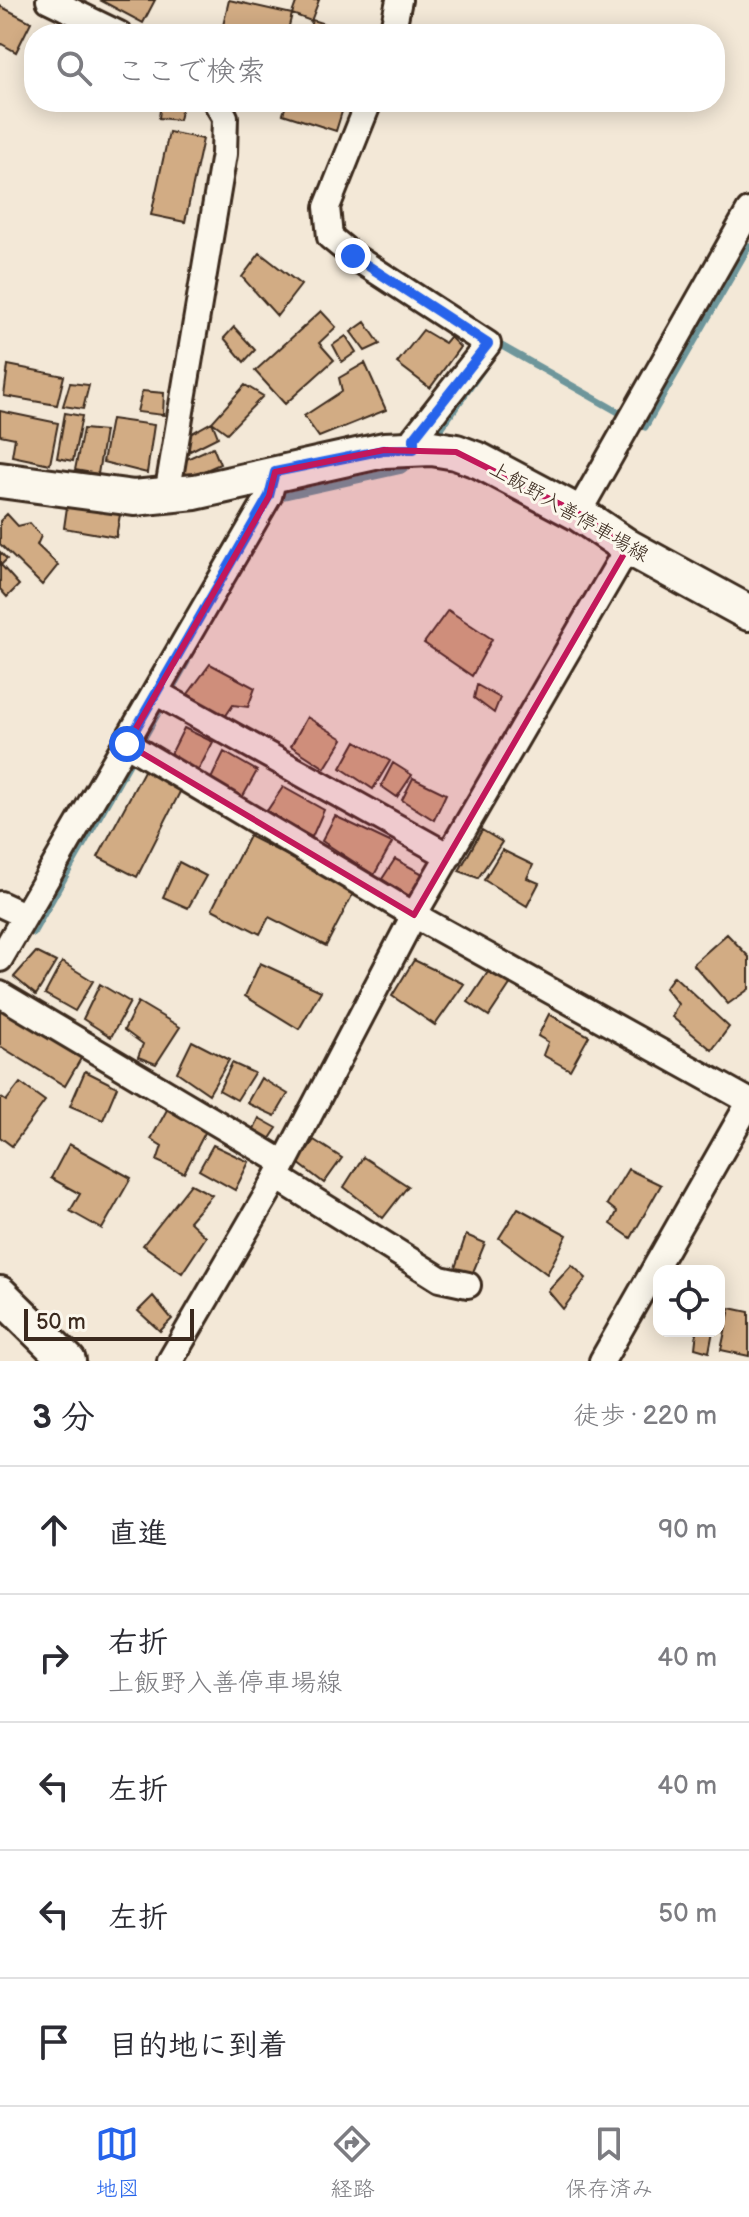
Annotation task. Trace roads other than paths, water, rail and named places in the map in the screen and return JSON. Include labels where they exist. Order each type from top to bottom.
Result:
[{"type":"main road","name":"上飯野入善停車場線","points":[[0,480],[134,498],[195,492],[384,450],[456,452],[480,461],[578,513],[628,547],[749,613]]},
{"type":"main road","points":[[0,1294],[68,1361]]},
{"type":"street","points":[[49,0],[98,24]]},
{"type":"street","points":[[394,24],[399,0]]},
{"type":"street","points":[[167,495],[224,154],[225,117],[222,112]]},
{"type":"street","points":[[365,112],[327,207],[330,237],[353,256],[488,344],[414,438],[414,449]]},
{"type":"street","points":[[578,513],[749,211]]},
{"type":"street","points":[[0,959],[269,496],[275,472]]},
{"type":"street","points":[[170,1361],[280,1170],[414,915],[628,547]]},
{"type":"street","points":[[157,693],[449,856]]},
{"type":"street","points":[[127,744],[414,915],[749,1102],[602,1361]]},
{"type":"street","points":[[0,904],[24,915]]},
{"type":"street","points":[[0,994],[280,1170],[440,1279],[468,1285]]},
{"type":"waterway","points":[[434,438],[500,345],[645,427],[749,246]]},
{"type":"waterway","points":[[277,501],[280,497],[402,470],[416,460]]},
{"type":"waterway","points":[[23,927],[33,933],[187,662]]}]
